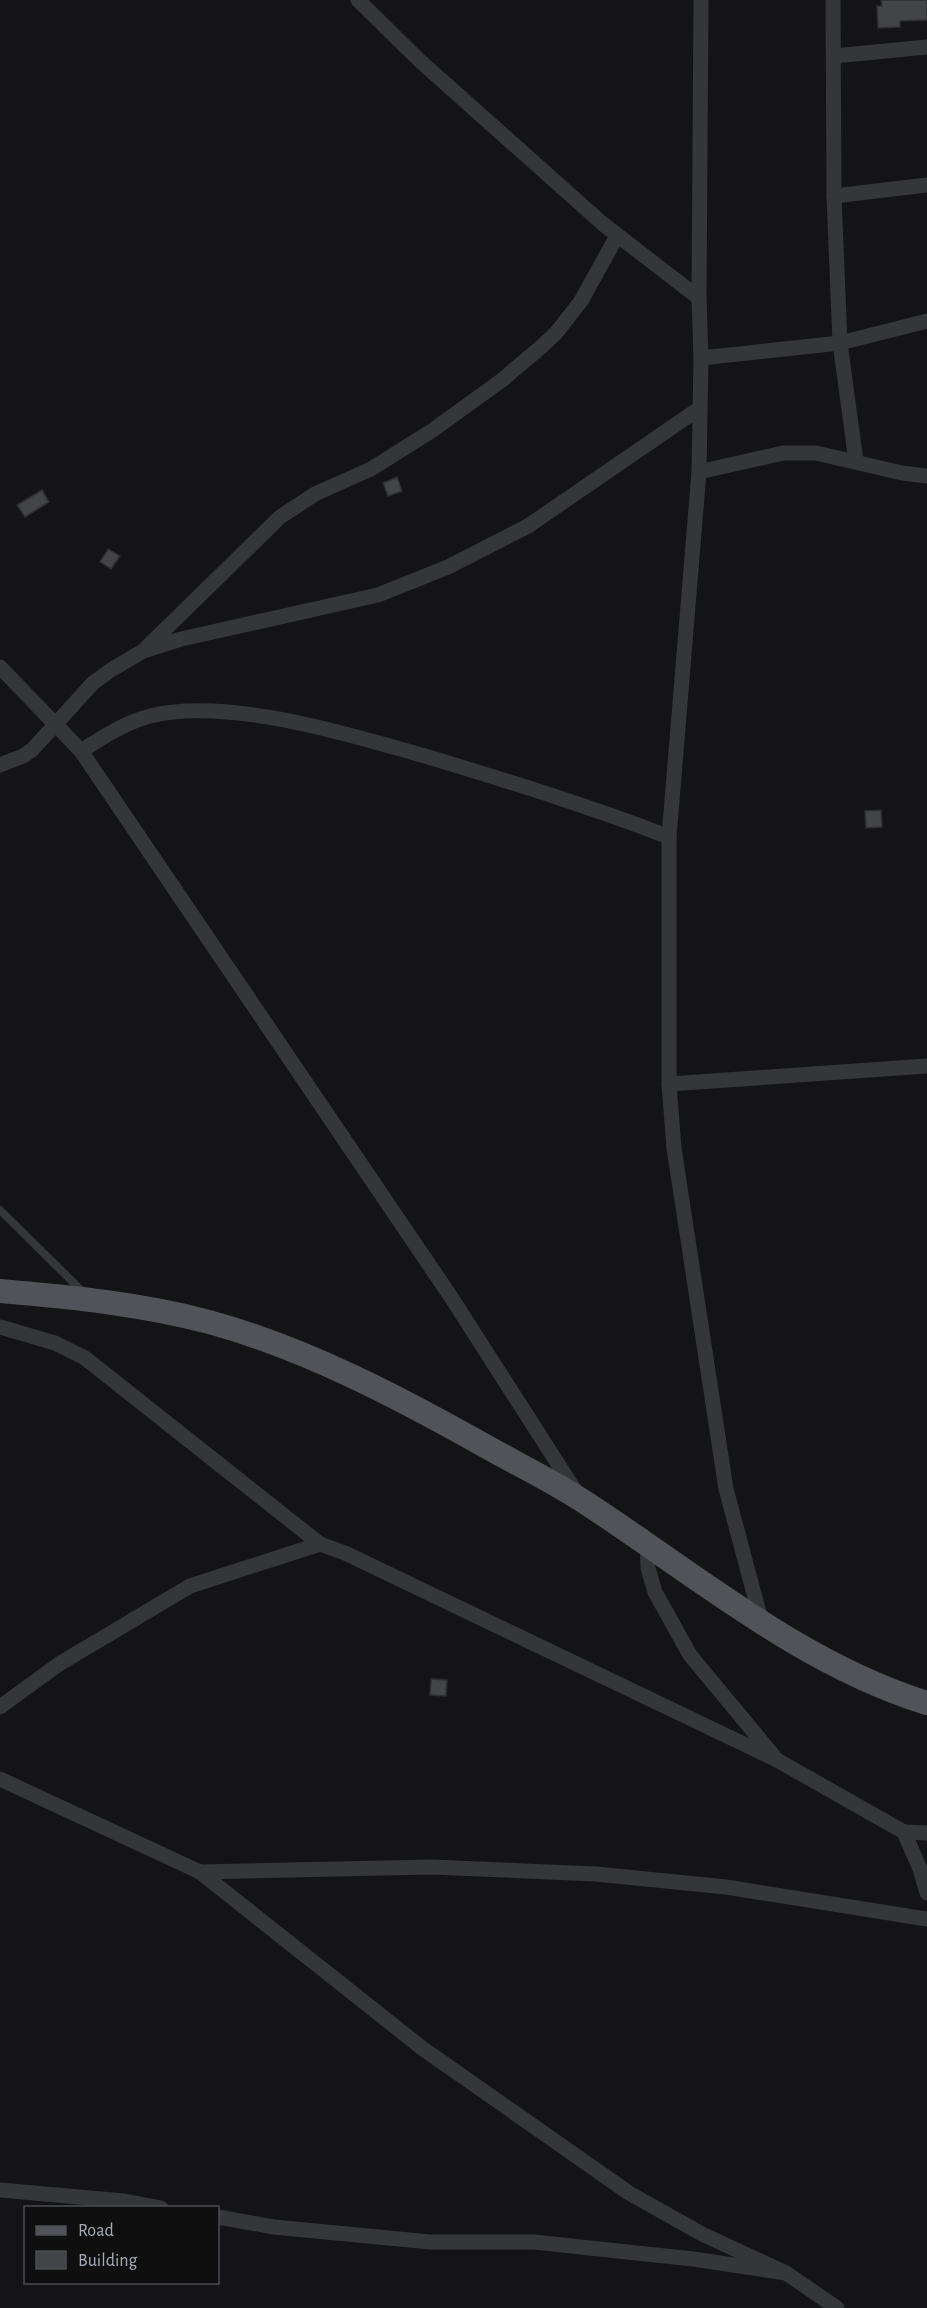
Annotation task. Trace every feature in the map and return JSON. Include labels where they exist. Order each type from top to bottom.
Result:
[{"type":"main road","points":[[0,1291],[156,1310],[212,1323],[303,1355],[422,1410],[580,1499],[807,1651],[892,1692],[927,1703]]},
{"type":"street","points":[[358,0],[419,60],[617,236],[699,298]]},
{"type":"street","points":[[701,0],[699,472],[669,837],[669,1084],[674,1148],[726,1489],[761,1620]]},
{"type":"street","points":[[833,0],[834,196],[840,343],[856,461]]},
{"type":"street","points":[[834,56],[927,47]]},
{"type":"street","points":[[834,196],[927,185]]},
{"type":"street","points":[[143,651],[280,517],[315,494],[358,475],[417,441],[502,380],[542,347],[581,301],[617,236]]},
{"type":"street","points":[[701,358],[840,343],[927,321]]},
{"type":"street","points":[[0,765],[32,750],[93,683],[143,651],[181,639],[378,595],[448,567],[528,526],[700,408]]},
{"type":"street","points":[[699,472],[783,453],[816,453],[902,473],[927,476]]},
{"type":"street","points":[[0,667],[81,751],[451,1297],[580,1499]]},
{"type":"street","points":[[81,751],[117,728],[151,716],[223,711],[259,716],[364,738],[594,808],[669,837]]},
{"type":"street","points":[[669,1084],[927,1066]]},
{"type":"street","points":[[0,1327],[54,1342],[85,1358],[320,1544],[345,1553],[777,1760],[904,1832],[927,1833]]},
{"type":"street","points":[[646,1542],[648,1568],[655,1593],[690,1655],[777,1760]]},
{"type":"street","points":[[0,1707],[59,1664],[190,1586],[320,1544]]},
{"type":"street","points":[[0,1779],[200,1872],[422,2048],[629,2193],[702,2234],[786,2273],[837,2308]]},
{"type":"street","points":[[904,1832],[920,1869],[927,1893]]},
{"type":"street","points":[[200,1872],[431,1867],[596,1874],[726,1887],[927,1919]]},
{"type":"street","points":[[0,2190],[124,2201],[150,2206]]},
{"type":"street","points":[[219,2217],[274,2227],[430,2242],[534,2242],[693,2259],[786,2273]]},
{"type":"lane","points":[[0,1210],[92,1302]]},
{"type":"building","points":[[881,0],[927,0],[927,20],[900,21],[900,27],[878,28],[877,6],[882,6]]},
{"type":"building","points":[[397,477],[402,491],[388,496],[383,483]]},
{"type":"building","points":[[42,490],[49,502],[25,517],[17,505]]},
{"type":"building","points":[[108,549],[120,556],[111,569],[100,562]]},
{"type":"building","points":[[881,810],[882,827],[866,828],[865,811]]},
{"type":"building","points":[[431,1679],[447,1680],[446,1696],[430,1695]]}]
